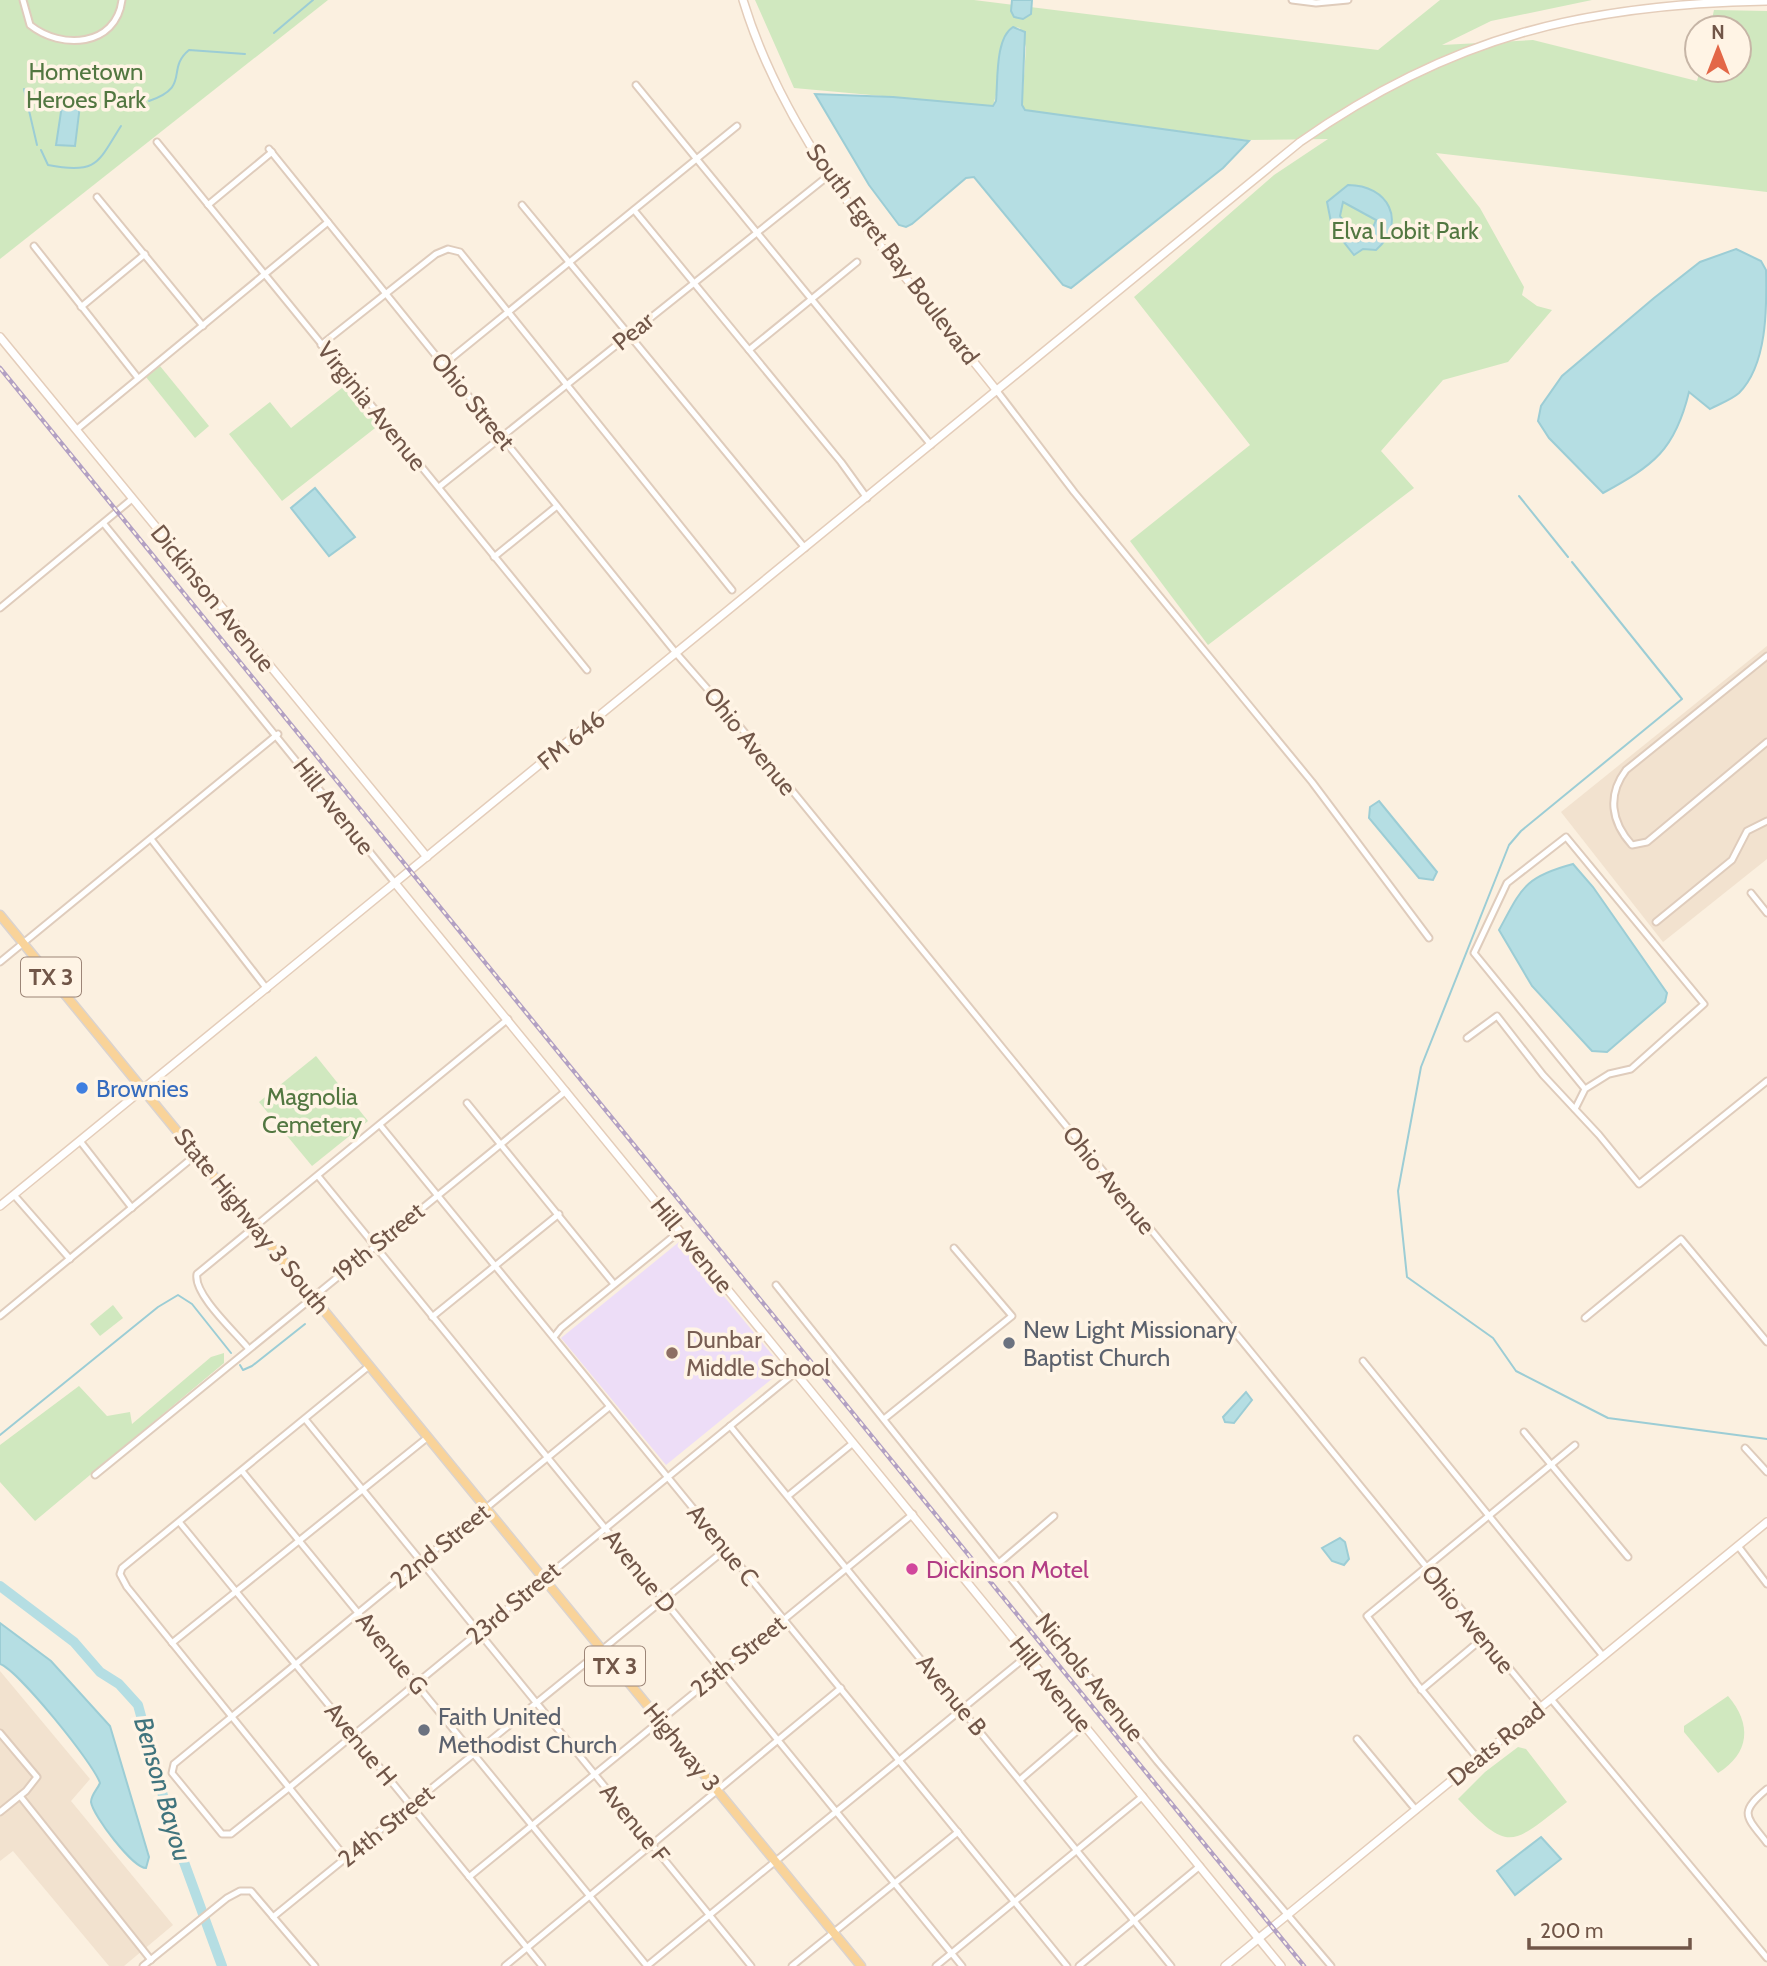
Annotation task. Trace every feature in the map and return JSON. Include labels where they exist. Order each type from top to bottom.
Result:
[{"type":"main road","name":"State Highway 3 South","points":[[0,915],[313,1294],[369,1366]]},
{"type":"main road","name":"Highway 3","points":[[369,1366],[861,1966]]},
{"type":"street","points":[[23,0],[30,25],[52,39],[71,42],[106,31],[117,17],[122,0]]},
{"type":"street","name":"South Egret Bay Boulevard","points":[[743,0],[782,97],[828,176],[997,391]]},
{"type":"street","points":[[1292,0],[1316,3],[1348,0]]},
{"type":"street","name":"FM 646","points":[[0,1206],[1300,142],[1352,106],[1414,74],[1475,48],[1544,25],[1611,11],[1699,2],[1767,1]]},
{"type":"street","points":[[636,85],[931,445]]},
{"type":"street","points":[[443,365],[737,126]]},
{"type":"street","name":"Virginia Avenue","points":[[157,142],[587,670]]},
{"type":"street","name":"Ohio Street","points":[[208,205],[271,150],[676,653]]},
{"type":"street","name":"Pear","points":[[439,487],[828,176]]},
{"type":"street","points":[[97,197],[203,326]]},
{"type":"street","points":[[522,205],[571,261],[805,549]]},
{"type":"street","points":[[634,210],[867,498]]},
{"type":"street","points":[[76,430],[328,222]]},
{"type":"street","points":[[34,246],[138,377]]},
{"type":"street","points":[[321,345],[436,254],[448,249],[460,252],[732,590]]},
{"type":"street","points":[[81,307],[145,254]]},
{"type":"street","points":[[749,350],[857,262]]},
{"type":"street","name":"Dickinson Avenue","points":[[0,337],[427,857]]},
{"type":"street","points":[[997,391],[1074,492],[1312,782],[1429,938]]},
{"type":"street","points":[[0,608],[132,499]]},
{"type":"street","points":[[494,557],[557,506]]},
{"type":"street","name":"Hill Avenue","points":[[104,524],[1281,1966]]},
{"type":"street","name":"Ohio Avenue","points":[[676,653],[724,708],[1540,1708]]},
{"type":"street","points":[[1767,656],[1626,770],[1618,780],[1613,796],[1616,822],[1632,845],[1647,842],[1767,742]]},
{"type":"street","points":[[0,962],[278,734]]},
{"type":"street","points":[[1656,922],[1732,860],[1747,831],[1767,821]]},
{"type":"street","points":[[1575,1109],[1585,1089],[1609,1074],[1631,1069],[1704,1004],[1566,837],[1507,883],[1474,953],[1585,1089]]},
{"type":"street","points":[[150,839],[267,989]]},
{"type":"street","points":[[1751,893],[1767,913]]},
{"type":"street","points":[[1467,1038],[1497,1016],[1543,1075],[1639,1184],[1767,1082]]},
{"type":"street","points":[[248,1348],[202,1294],[195,1282],[201,1269],[508,1019]]},
{"type":"street","points":[[444,1072],[450,1079]]},
{"type":"street","name":"19th Street","points":[[95,1475],[313,1294],[566,1091]]},
{"type":"street","points":[[467,1103],[502,1142],[614,1284]]},
{"type":"street","name":"Avenue C","points":[[380,1125],[496,1265],[608,1408],[667,1476],[1067,1966]]},
{"type":"street","points":[[80,1141],[132,1208]]},
{"type":"street","points":[[0,1316],[197,1154]]},
{"type":"street","name":"Avenue D","points":[[318,1176],[962,1966]]},
{"type":"street","points":[[13,1195],[69,1259]]},
{"type":"street","points":[[432,1317],[559,1214]]},
{"type":"street","points":[[554,1337],[561,1328],[680,1231]]},
{"type":"street","points":[[1585,1318],[1681,1239],[1767,1342]]},
{"type":"street","points":[[884,1419],[1012,1316],[954,1248]]},
{"type":"street","name":"Nichols Avenue","points":[[776,1284],[1157,1761],[1331,1966]]},
{"type":"street","points":[[1363,1361],[1603,1656]]},
{"type":"street","points":[[346,1858],[121,1578],[122,1568],[369,1366]]},
{"type":"street","name":"23rd Street","points":[[231,1834],[796,1372]]},
{"type":"street","name":"22nd Street","points":[[231,1834],[222,1834],[172,1773],[174,1764],[608,1408]]},
{"type":"street","name":"Avenue F","points":[[305,1419],[751,1966]]},
{"type":"street","name":"Avenue B","points":[[730,1426],[848,1567],[1171,1966]]},
{"type":"street","points":[[1524,1432],[1628,1557]]},
{"type":"street","points":[[172,1643],[428,1437]]},
{"type":"street","points":[[788,1496],[853,1443]]},
{"type":"street","points":[[1478,1759],[1371,1624],[1368,1612],[1575,1445]]},
{"type":"street","points":[[1745,1448],[1767,1472]]},
{"type":"street","name":"Avenue G","points":[[242,1471],[647,1966]]},
{"type":"street","name":"25th Street","points":[[469,1877],[913,1514]]},
{"type":"street","points":[[999,1563],[1054,1516]]},
{"type":"street","name":"Avenue H","points":[[180,1522],[542,1966]]},
{"type":"street","name":"Deats Road","points":[[1225,1966],[1767,1522]]},
{"type":"street","points":[[1738,1546],[1767,1584]]},
{"type":"street","name":"24th Street","points":[[273,1917],[726,1549]]},
{"type":"street","points":[[1421,1689],[1483,1638]]},
{"type":"street","points":[[647,1966],[1027,1656]]},
{"type":"street","points":[[505,1966],[588,1894],[841,1688]]},
{"type":"street","points":[[1540,1708],[1553,1698],[1767,1958]]},
{"type":"street","points":[[1021,1780],[1084,1725]]},
{"type":"street","points":[[0,1733],[37,1777],[20,1796],[0,1812]]},
{"type":"street","points":[[1357,1739],[1416,1810]]},
{"type":"street","points":[[1767,1789],[1749,1804],[1746,1811],[1749,1820],[1767,1843]]},
{"type":"street","points":[[20,1796],[151,1959]]},
{"type":"street","points":[[936,1966],[1143,1796]]},
{"type":"street","points":[[792,1966],[958,1832]]},
{"type":"street","points":[[1079,1966],[1200,1866]]},
{"type":"street","points":[[143,1966],[211,1910],[240,1891],[251,1891],[315,1966]]},
{"type":"shaded area","points":[[1767,646],[1767,859],[1663,942],[1561,812]]},
{"type":"shaded area","name":"Dunbar Middle School","points":[[679,1242],[784,1369],[666,1465],[561,1338]]},
{"type":"shaded area","points":[[0,1671],[90,1779],[71,1801],[173,1925],[124,1966],[109,1966],[13,1851],[0,1861]]},
{"type":"green space","name":"Hometown Heroes Park","points":[[0,0],[328,0],[0,259]]},
{"type":"green space","name":"Elva Lobit Park","points":[[755,0],[974,0],[1378,50],[1440,0],[1592,0],[1491,21],[1442,45],[1533,40],[1683,78],[1683,84],[1753,84],[1753,14],[1713,14],[1714,10],[1767,11],[1767,192],[1436,153],[1480,208],[1524,287],[1522,295],[1537,306],[1552,310],[1508,362],[1443,380],[1381,451],[1414,488],[1208,645],[1130,541],[1250,445],[1134,297],[1274,175],[1328,139],[1247,140],[1025,110],[1022,106],[1026,47],[1020,28],[1014,27],[993,106],[794,88]]},
{"type":"green space","points":[[160,366],[209,426],[195,438],[146,377]]},
{"type":"green space","points":[[347,384],[379,425],[282,501],[229,434],[270,402],[291,428]]},
{"type":"green space","name":"Magnolia Cemetery","points":[[316,1056],[368,1121],[312,1166],[259,1102]]},
{"type":"green space","points":[[113,1305],[123,1318],[100,1336],[90,1324]]},
{"type":"green space","points":[[224,1353],[224,1363],[35,1521],[0,1482],[0,1445],[79,1386],[107,1416],[130,1412],[132,1424],[211,1357]]},
{"type":"green space","points":[[1728,1696],[1741,1717],[1744,1737],[1736,1756],[1718,1773],[1684,1732],[1684,1726]]},
{"type":"green space","points":[[1518,1747],[1526,1749],[1567,1802],[1534,1827],[1511,1837],[1489,1829],[1458,1799],[1485,1772]]},
{"type":"water","points":[[1012,0],[1032,0],[1031,14],[1023,19],[1014,17],[1011,11]]},
{"type":"water","points":[[1013,27],[1025,32],[1022,105],[1025,110],[1249,141],[1223,168],[1071,288],[1063,285],[974,177],[966,178],[912,224],[906,227],[899,225],[869,185],[815,94],[893,97],[993,106],[996,101],[1000,50],[1003,40]]},
{"type":"water","points":[[62,105],[80,105],[75,146],[56,145]]},
{"type":"water","points":[[1348,185],[1374,191],[1383,198],[1392,217],[1386,239],[1376,250],[1363,249],[1354,255],[1332,227],[1327,202]],"holes":[[[1343,202],[1376,220],[1372,230],[1358,242],[1340,216]]]},
{"type":"water","points":[[1736,249],[1761,261],[1766,270],[1763,336],[1755,367],[1748,381],[1739,393],[1710,409],[1689,392],[1677,428],[1660,454],[1636,474],[1603,493],[1549,438],[1538,421],[1541,406],[1562,376],[1654,298],[1700,262]]},
{"type":"water","points":[[315,488],[355,537],[329,556],[291,508]]},
{"type":"water","points":[[1379,801],[1437,872],[1433,880],[1419,878],[1369,818],[1370,807]]},
{"type":"water","points":[[1573,864],[1593,887],[1667,993],[1665,1002],[1607,1052],[1592,1051],[1532,986],[1499,930],[1526,886],[1544,874]]},
{"type":"water","points":[[1246,1392],[1252,1400],[1234,1423],[1225,1422],[1223,1417]]},
{"type":"water","points":[[1340,1538],[1345,1542],[1349,1559],[1344,1565],[1332,1561],[1322,1548]]},
{"type":"water","points":[[0,1623],[51,1661],[110,1726],[149,1857],[146,1868],[123,1851],[93,1809],[91,1802],[100,1783],[84,1757],[38,1699],[0,1664]]},
{"type":"water","points":[[1541,1837],[1561,1859],[1515,1895],[1497,1871]]},
{"type":"waterway","points":[[274,33],[313,0]]},
{"type":"waterway","points":[[149,101],[170,90],[182,57],[189,50],[245,54]]},
{"type":"waterway","points":[[24,89],[37,145]]},
{"type":"waterway","points":[[41,150],[48,165],[65,168],[87,167],[101,157],[121,126]]},
{"type":"waterway","points":[[1519,496],[1568,557]]},
{"type":"waterway","points":[[1572,562],[1682,699],[1521,831],[1509,845],[1421,1067],[1398,1191],[1407,1277],[1493,1338],[1516,1371],[1608,1418],[1767,1439]]},
{"type":"waterway","points":[[0,1435],[158,1307],[178,1295],[192,1304],[231,1353]]},
{"type":"waterway","points":[[240,1365],[243,1370],[252,1366],[305,1324]]},
{"type":"waterway","name":"Benson Bayou","points":[[0,1586],[74,1642],[100,1672],[119,1684],[138,1705],[173,1832],[222,1966]]},
{"type":"railway","points":[[0,368],[1304,1966]]},
{"type":"place","name":"Brownies","points":[[82,1088]]},
{"type":"place","name":"New Light Missionary Baptist Church","points":[[1009,1343]]},
{"type":"place","name":"Dunbar Middle School","points":[[672,1353]]},
{"type":"place","name":"Dickinson Motel","points":[[912,1569]]},
{"type":"place","name":"Faith United Methodist Church","points":[[424,1730]]}]
